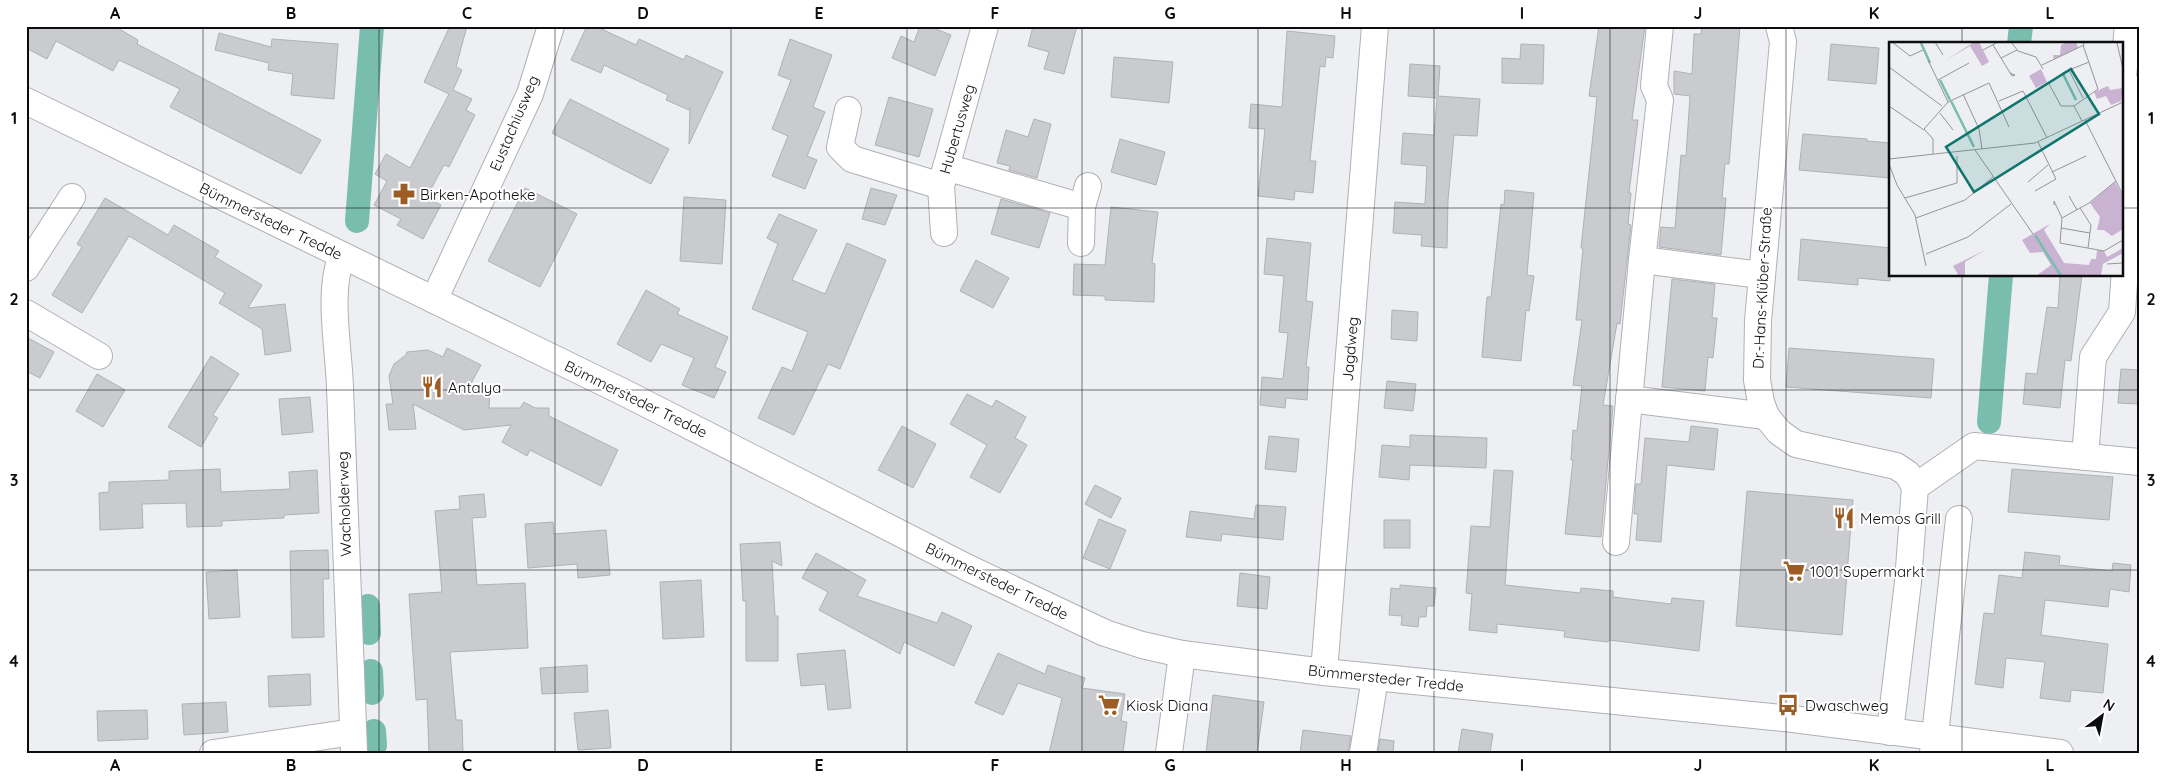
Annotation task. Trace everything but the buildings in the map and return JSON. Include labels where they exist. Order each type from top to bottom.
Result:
[{"type":"street","name":"Eustachiusweg","points":[[434,300],[530,94],[552,26]]},
{"type":"street","name":"Hubertusweg","points":[[944,234],[944,176],[984,26]]},
{"type":"street","name":"Jagdweg","points":[[1324,672],[1375,26]]},
{"type":"street","points":[[1616,542],[1642,260],[1660,100],[1654,86],[1660,26]]},
{"type":"street","points":[[2086,456],[2093,357],[2122,312],[2136,110],[2123,77],[2128,26]]},
{"type":"street","name":"Dr.-Hans-Klüber-Straße","points":[[1788,31],[1761,275],[1757,380],[1766,416],[1779,432],[1796,444],[1896,466],[1908,474],[1915,487]]},
{"type":"street","name":"Bümmersteder Tredde","points":[[26,102],[625,393],[968,568],[1088,625],[1142,646],[1182,654],[1375,678],[1755,715],[1890,732],[1934,745],[2060,753]]},
{"type":"street","points":[[848,110],[840,147],[852,158],[944,176],[1085,196],[1081,242]]},
{"type":"street","points":[[26,268],[72,197]]},
{"type":"street","name":"Wacholderweg","points":[[342,256],[336,269],[334,284],[340,370],[353,742]]},
{"type":"street","points":[[1642,260],[1761,275]]},
{"type":"street","points":[[26,313],[99,356]]},
{"type":"street","points":[[1629,399],[1766,416]]},
{"type":"street","points":[[1890,732],[1908,582],[1915,487],[1974,446],[2139,462]]},
{"type":"street","points":[[1934,745],[1959,519]]},
{"type":"street","points":[[1169,753],[1182,654]]},
{"type":"street","points":[[1363,753],[1375,678]]},
{"type":"street","points":[[213,753],[353,742]]},
{"type":"waterway","points":[[357,221],[372,26]]},
{"type":"waterway","points":[[2019,42],[2021,26]]},
{"type":"waterway","points":[[1989,422],[2001,276]]},
{"type":"waterway","points":[[368,606],[369,633]]},
{"type":"waterway","points":[[371,671],[372,693]]},
{"type":"waterway","points":[[374,731],[375,745]]},
{"type":"place","name":"Birken-Apotheke","points":[[404,194]]},
{"type":"place","name":"Antalya","points":[[432,387]]},
{"type":"place","name":"Memos Grill","points":[[1844,518]]},
{"type":"place","name":"1001 Supermarkt","points":[[1794,571]]},
{"type":"place","name":"Kiosk Diana","points":[[1109,705]]},
{"type":"place","name":"Dwaschweg","points":[[1788,705]]}]
